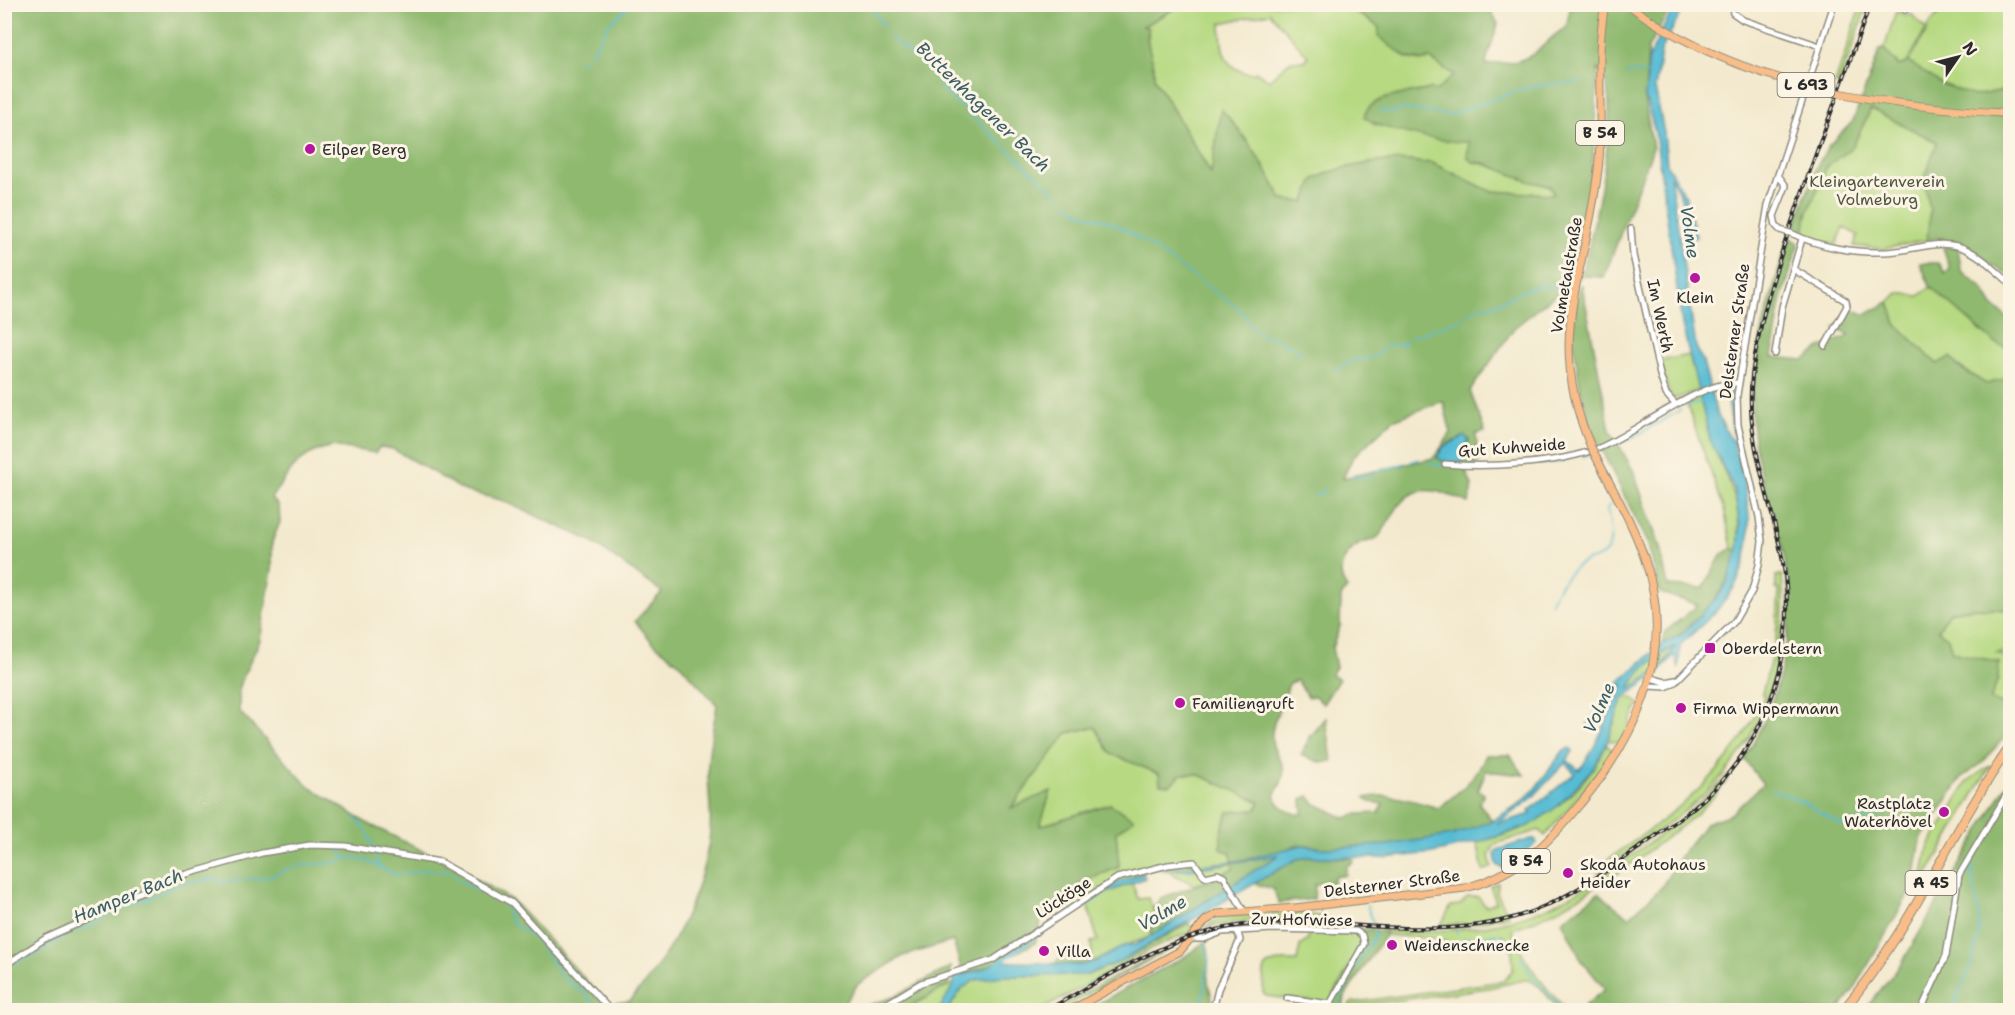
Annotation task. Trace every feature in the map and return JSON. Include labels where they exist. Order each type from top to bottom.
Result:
[{"type":"highway","name":"A 45","points":[[1843,1011],[1895,938],[1962,819],[2010,747]]},
{"type":"highway","name":"A 45","points":[[1848,1011],[1899,941],[1965,822],[2010,753]]},
{"type":"main road","name":"Volmetalstraße","points":[[1605,4],[1600,41],[1597,176],[1569,320],[1569,373],[1574,399],[1593,451],[1634,531],[1648,570],[1655,611],[1655,646],[1651,678]]},
{"type":"main road","name":"L 693","points":[[1627,4],[1658,26],[1701,48],[1784,79],[1882,103],[2010,113]]},
{"type":"main road","name":"Delsterner Straße","points":[[1071,1011],[1173,955],[1192,939],[1213,916],[1244,910],[1295,908],[1457,889],[1492,880],[1515,868],[1548,842],[1606,772],[1632,730],[1651,678]]},
{"type":"street","name":"Delsterner Straße","points":[[1649,686],[1666,687],[1679,677],[1734,622],[1752,591],[1759,565],[1760,523],[1738,425],[1736,383],[1764,219],[1834,4]]},
{"type":"street","points":[[1733,13],[1743,20],[1820,46]]},
{"type":"street","points":[[1778,175],[1786,186],[1774,216],[1776,226],[1780,230],[1802,239],[1847,249],[1885,252],[1923,244],[1958,246],[1975,254],[2010,283]]},
{"type":"street","name":"Im Werth","points":[[1631,229],[1633,255],[1660,375],[1666,394],[1675,404]]},
{"type":"street","points":[[1775,354],[1782,307],[1802,239]]},
{"type":"street","points":[[1793,269],[1846,301],[1847,306],[1825,346]]},
{"type":"street","name":"Gut Kuhweide","points":[[1445,464],[1479,465],[1567,458],[1612,441],[1675,404],[1700,393],[1736,383]]},
{"type":"street","points":[[1651,678],[1670,682],[1679,677]]},
{"type":"street","points":[[1921,1011],[1946,956],[1959,874],[2010,789]]},
{"type":"street","points":[[4,966],[46,938],[91,918],[125,898],[187,874],[272,851],[310,845],[345,846],[440,862],[512,903],[610,1011]]},
{"type":"street","name":"Lücköge","points":[[884,1006],[921,983],[993,960],[1117,878],[1180,863],[1196,864],[1205,877],[1222,875],[1244,910]]},
{"type":"street","name":"Zur Hofwiese","points":[[1192,939],[1204,939],[1222,932],[1306,929],[1356,931],[1362,935],[1364,944],[1330,1004],[1287,998]]},
{"type":"street","points":[[1214,1008],[1218,989],[1240,940],[1238,933]]},
{"type":"green space","points":[[5,5],[1171,5],[1174,9],[1143,26],[1149,28],[1148,39],[1154,78],[1211,174],[1221,109],[1255,152],[1282,200],[1304,202],[1314,180],[1323,175],[1362,164],[1401,161],[1430,162],[1490,191],[1554,194],[1550,186],[1528,181],[1484,163],[1473,162],[1467,157],[1469,142],[1415,135],[1385,127],[1364,117],[1367,109],[1382,100],[1430,89],[1436,91],[1454,75],[1430,59],[1414,59],[1402,54],[1378,36],[1379,27],[1345,5],[1487,5],[1498,24],[1485,65],[1517,61],[1533,54],[1555,34],[1566,28],[1571,5],[1672,5],[1648,48],[1645,104],[1653,148],[1604,277],[1582,276],[1599,200],[1608,135],[1609,107],[1606,84],[1598,69],[1592,179],[1583,228],[1567,285],[1514,328],[1470,391],[1485,432],[1476,434],[1478,463],[1464,467],[1472,485],[1469,503],[1437,491],[1417,492],[1404,499],[1378,537],[1361,543],[1350,552],[1341,569],[1343,582],[1347,588],[1341,597],[1340,626],[1332,648],[1336,667],[1331,675],[1339,679],[1323,704],[1315,696],[1308,697],[1297,680],[1289,683],[1273,727],[1272,742],[1283,768],[1281,784],[1274,795],[1282,807],[1290,812],[1303,814],[1302,799],[1309,796],[1314,803],[1345,818],[1358,814],[1379,813],[1383,804],[1370,802],[1365,798],[1374,796],[1402,798],[1438,808],[1466,785],[1478,771],[1486,755],[1510,755],[1524,775],[1486,771],[1478,790],[1484,794],[1479,803],[1492,821],[1452,835],[1388,847],[1345,849],[1304,845],[1292,847],[1151,936],[1153,909],[1160,898],[1214,879],[1233,868],[1231,853],[1221,849],[1221,834],[1228,812],[1256,810],[1260,802],[1197,774],[1181,774],[1170,785],[1160,784],[1159,774],[1111,754],[1095,727],[1067,733],[1011,808],[1051,791],[1040,826],[1110,804],[1134,819],[1116,832],[1119,867],[1078,884],[1076,895],[1045,907],[1035,943],[990,966],[963,974],[953,941],[903,956],[858,984],[839,1010],[5,1010]],"holes":[[[1443,401],[1451,433],[1434,458],[1343,478],[1353,457],[1393,420]],[[1469,439],[1462,463],[1443,447],[1453,441]],[[333,446],[375,453],[380,447],[393,449],[465,491],[501,500],[589,540],[662,592],[635,621],[652,642],[680,664],[717,705],[708,764],[710,836],[697,889],[680,929],[657,967],[630,1001],[608,1004],[512,900],[453,866],[365,822],[308,786],[239,711],[239,686],[260,640],[272,569],[272,542],[280,522],[279,506],[271,498],[296,464],[321,449]]]},
{"type":"green space","points":[[1171,5],[1345,5],[1379,27],[1388,43],[1406,58],[1421,61],[1430,59],[1454,75],[1436,91],[1421,91],[1396,96],[1373,124],[1435,139],[1470,142],[1468,149],[1473,162],[1550,186],[1554,195],[1490,191],[1430,162],[1401,161],[1375,162],[1335,171],[1314,180],[1304,202],[1282,200],[1255,152],[1221,110],[1212,175],[1154,78],[1154,65],[1146,41],[1149,34],[1143,26],[1168,13]],"holes":[[[1270,13],[1308,56],[1305,61],[1290,61],[1269,80],[1257,72],[1250,74],[1243,72],[1236,69],[1226,59],[1222,45],[1221,23]]]},
{"type":"green space","points":[[1861,5],[1867,5],[1839,85],[1835,84]]},
{"type":"green space","points":[[1945,5],[2010,5],[2010,89],[1974,96],[1942,84],[1911,66],[1909,60],[1928,26]]},
{"type":"green space","points":[[1896,11],[1907,16],[1911,14],[1926,29],[1907,63],[1899,66],[1884,49]]},
{"type":"green space","points":[[1884,49],[1899,66],[1909,62],[1942,84],[1974,96],[2010,89],[2010,271],[2006,274],[1964,246],[1941,243],[1940,238],[1927,240],[1930,210],[1924,179],[1937,142],[1871,109],[1852,148],[1827,166],[1807,214],[1804,234],[1794,229],[1817,166],[1829,146],[1853,121],[1880,50]]},
{"type":"green space","name":"Kleingartenverein Volmeburg","points":[[1871,109],[1938,142],[1924,179],[1930,210],[1927,240],[1884,249],[1854,246],[1858,235],[1844,228],[1836,245],[1817,242],[1804,234],[1807,214],[1827,166],[1852,148]]},
{"type":"green space","points":[[1789,237],[1799,243],[1781,301],[1772,357],[1804,360],[1822,347],[1849,336],[1835,328],[1851,308],[1865,315],[1889,302],[1896,324],[1937,364],[1951,357],[1958,367],[1986,384],[2010,378],[2010,610],[1973,608],[1949,612],[1938,630],[1948,638],[1952,652],[1999,662],[1998,679],[1990,700],[2009,706],[2004,689],[2010,684],[2010,731],[1981,764],[1962,777],[1921,839],[1913,886],[1852,993],[1838,1010],[1580,1010],[1605,989],[1582,961],[1562,921],[1598,893],[1629,917],[1661,888],[1681,855],[1706,823],[1731,814],[1763,784],[1744,759],[1758,734],[1778,682],[1785,654],[1789,598],[1787,570],[1781,542],[1763,481],[1753,434],[1752,396],[1763,326]]},
{"type":"green space","points":[[1943,247],[1958,248],[1961,270],[1982,288],[1993,306],[2010,320],[2010,350],[1994,342],[1930,286],[1920,263],[1939,263],[1945,273],[1950,268]]},
{"type":"green space","points":[[1580,285],[1582,285],[1610,430],[1633,470],[1660,548],[1668,586],[1703,588],[1722,554],[1732,548],[1738,551],[1727,579],[1710,606],[1688,628],[1662,644],[1665,632],[1698,605],[1660,593],[1647,541],[1593,433],[1580,387],[1572,332]]},
{"type":"green space","points":[[1932,286],[1983,333],[2010,350],[2010,378],[1986,384],[1954,363],[1937,364],[1896,324],[1889,302],[1898,293],[1919,296]]},
{"type":"green space","points":[[1689,355],[1699,390],[1675,399],[1669,393],[1660,361]]},
{"type":"green space","points":[[1701,395],[1709,436],[1736,504],[1739,532],[1738,551],[1732,548],[1724,509],[1687,405]]},
{"type":"green space","points":[[1782,575],[1783,604],[1777,661],[1761,715],[1748,740],[1713,786],[1687,810],[1599,872],[1596,868],[1647,832],[1694,794],[1733,751],[1750,725],[1764,696],[1762,694],[1776,640],[1779,590],[1776,589],[1776,576]]},
{"type":"green space","points":[[1973,608],[2010,610],[2010,652],[1996,653],[2010,658],[2010,684],[2004,689],[2009,706],[1990,700],[1998,679],[1989,659],[1974,659],[1952,652],[1948,638],[1938,630],[1949,612]]},
{"type":"green space","points":[[1676,646],[1658,671],[1629,689],[1649,664]]},
{"type":"green space","points":[[1623,698],[1632,698],[1639,704],[1620,743],[1607,740]]},
{"type":"green space","points":[[1326,718],[1332,761],[1322,763],[1301,755],[1310,737]]},
{"type":"green space","points":[[1096,727],[1111,754],[1160,774],[1170,785],[1181,774],[1197,774],[1261,802],[1256,810],[1228,812],[1221,834],[1231,853],[1234,868],[1214,879],[1194,885],[1153,863],[1101,895],[1132,883],[1138,899],[1148,898],[1153,909],[1151,936],[1091,961],[1054,964],[1061,958],[1066,957],[1069,960],[1092,955],[1091,942],[1098,941],[1087,903],[1076,895],[1078,884],[1119,867],[1116,832],[1133,819],[1110,804],[1040,826],[1050,792],[1010,809],[1067,733]]},
{"type":"green space","points":[[1606,745],[1614,751],[1607,762],[1545,836],[1539,830],[1495,844],[1489,856],[1492,867],[1483,871],[1477,841],[1516,830],[1553,809],[1584,780]]},
{"type":"green space","points":[[1991,765],[1921,885],[1928,848],[1968,781]]},
{"type":"green space","points":[[1729,775],[1710,801],[1676,830],[1611,878],[1602,876],[1683,819]]},
{"type":"green space","points":[[2010,779],[2010,1010],[1865,1010],[1903,961]]},
{"type":"green space","points":[[1304,857],[1351,858],[1354,862],[1346,866],[1346,875],[1334,877],[1334,882],[1315,884],[1314,899],[1279,903],[1273,889],[1253,883],[1291,861]]},
{"type":"green space","points":[[1598,879],[1597,885],[1567,904],[1512,929],[1528,963],[1567,1010],[1559,1010],[1541,988],[1529,979],[1488,988],[1349,1007],[1350,1003],[1504,981],[1513,969],[1512,950],[1503,935],[1497,934],[1467,945],[1456,945],[1431,938],[1385,935],[1385,931],[1443,930],[1496,924],[1546,908]]},
{"type":"green space","points":[[1498,883],[1497,893],[1509,915],[1470,924],[1441,925],[1451,906],[1460,905],[1468,897],[1478,897],[1486,906],[1496,902],[1490,886]]},
{"type":"green space","points":[[1302,913],[1343,921],[1254,920],[1205,927],[1220,918],[1230,916]]},
{"type":"green space","points":[[1189,923],[1192,931],[1151,949],[1041,1010],[947,1010],[962,989],[975,980],[1001,976],[1087,975],[1128,958]]},
{"type":"green space","points":[[1360,929],[1385,931],[1385,935],[1345,996],[1343,1010],[1327,1008],[1362,943],[1363,939],[1355,932]]},
{"type":"green space","points":[[1309,930],[1355,932],[1362,936],[1362,943],[1330,1004],[1266,996],[1263,993],[1264,971],[1267,965],[1282,961],[1297,961],[1300,946],[1308,940]]},
{"type":"green space","points":[[1186,939],[1061,1010],[1052,1010]]},
{"type":"green space","points":[[1206,941],[1209,953],[1208,981],[1212,999],[1211,1010],[1086,1010],[1184,957]]},
{"type":"green space","points":[[951,967],[949,985],[904,1010],[855,1010],[893,997]]},
{"type":"green space","points":[[954,984],[939,1010],[904,1010],[949,985]]},
{"type":"water","name":"Volme","points":[[1675,5],[1685,5],[1661,51],[1655,88],[1664,133],[1667,165],[1686,197],[1696,237],[1691,239],[1681,197],[1670,175],[1696,347],[1703,362],[1716,412],[1732,442],[1734,438],[1728,403],[1727,376],[1730,352],[1735,344],[1738,345],[1732,381],[1733,418],[1737,441],[1734,446],[1748,503],[1749,522],[1745,560],[1739,578],[1718,609],[1680,645],[1679,668],[1674,655],[1658,674],[1623,698],[1606,745],[1593,768],[1558,806],[1529,826],[1490,839],[1433,853],[1385,858],[1311,857],[1297,859],[1117,963],[1086,975],[1001,976],[975,980],[962,989],[947,1010],[939,1010],[954,984],[954,977],[981,970],[999,961],[1082,965],[1096,961],[1126,945],[1135,945],[1151,936],[1279,855],[1188,870],[1161,870],[1242,860],[1302,845],[1324,848],[1387,845],[1453,835],[1492,821],[1519,804],[1534,790],[1564,750],[1570,748],[1573,751],[1567,760],[1579,770],[1598,739],[1624,684],[1614,692],[1589,727],[1587,725],[1618,683],[1662,644],[1681,635],[1718,596],[1727,583],[1738,551],[1740,526],[1734,489],[1710,440],[1682,324],[1655,132],[1645,97],[1649,57]],"holes":[[[1676,646],[1658,671],[1629,689],[1637,676],[1649,664]],[[1565,763],[1575,773],[1529,811],[1531,814],[1497,824],[1531,799]]]},
{"type":"water","points":[[1465,436],[1469,441],[1466,445],[1466,459],[1462,463],[1445,462],[1437,458],[1443,447]]},
{"type":"water","points":[[1535,839],[1537,843],[1503,868],[1497,865],[1495,855],[1497,850]]},
{"type":"water","points":[[1143,873],[1145,878],[1098,896],[1118,882]]},
{"type":"waterway","name":"Buttenhagener Bach","points":[[591,54],[609,24],[631,4]]},
{"type":"waterway","name":"Buttenhagener Bach","points":[[870,4],[884,27]]},
{"type":"waterway","name":"Buttenhagener Bach","points":[[890,37],[935,75],[945,92],[1058,195]]},
{"type":"waterway","name":"Buttenhagener Bach","points":[[579,63],[584,60]]},
{"type":"waterway","points":[[1626,73],[1649,73]]},
{"type":"waterway","points":[[1379,110],[1393,112],[1405,109],[1449,115],[1531,86],[1581,82]]},
{"type":"waterway","name":"Buttenhagener Bach","points":[[1068,203],[1080,212],[1108,221],[1145,242],[1242,311],[1250,325],[1265,337],[1276,338],[1302,353]]},
{"type":"waterway","name":"Buttenhagener Bach","points":[[1411,337],[1460,320],[1479,307],[1493,305],[1525,290],[1539,286],[1562,288]]},
{"type":"waterway","name":"Buttenhagener Bach","points":[[1336,370],[1354,360],[1374,357],[1388,345],[1400,345],[1406,341]]},
{"type":"waterway","points":[[1687,407],[1703,401]]},
{"type":"waterway","points":[[1601,450],[1632,438],[1681,410]]},
{"type":"waterway","points":[[1583,457],[1591,454]]},
{"type":"waterway","points":[[1411,462],[1419,459]]},
{"type":"waterway","points":[[1539,464],[1565,462]]},
{"type":"waterway","points":[[1351,476],[1359,478],[1405,463]]},
{"type":"waterway","points":[[1429,463],[1443,466]]},
{"type":"waterway","points":[[1466,468],[1477,468]]},
{"type":"waterway","points":[[1315,496],[1325,490]]},
{"type":"waterway","points":[[1550,604],[1559,587],[1577,566],[1599,557],[1608,548],[1611,535],[1607,509],[1609,505]]},
{"type":"waterway","points":[[1773,790],[1805,803],[1841,825],[1899,810]]},
{"type":"waterway","points":[[1996,818],[2010,796]]},
{"type":"waterway","points":[[355,817],[367,832],[373,847]]},
{"type":"waterway","points":[[339,849],[346,859]]},
{"type":"waterway","points":[[374,853],[380,868]]},
{"type":"waterway","points":[[1952,1010],[1970,967],[1979,933],[1973,868],[1975,853]]},
{"type":"waterway","name":"Hamper Bach","points":[[10,965],[36,954],[72,932],[92,926],[107,916],[183,883],[213,879],[226,882],[269,877],[296,866],[332,863],[349,858],[365,860],[396,875],[427,870],[450,872],[462,882],[505,904],[511,922],[535,939],[566,981],[584,992],[598,1010]]},
{"type":"waterway","points":[[1964,878],[1973,871]]},
{"type":"waterway","points":[[997,964],[1035,936],[1102,894]]},
{"type":"waterway","points":[[1367,905],[1373,923]]},
{"type":"waterway","points":[[1336,1010],[1356,966],[1375,936],[1374,929]]},
{"type":"waterway","points":[[1464,938],[1472,939],[1495,933],[1506,938],[1512,946]]},
{"type":"waterway","points":[[1201,1010],[1209,957],[1204,943]]},
{"type":"waterway","points":[[1521,958],[1533,978],[1563,1010]]},
{"type":"railway","points":[[1047,1010],[1172,944],[1225,928],[1289,923],[1394,928],[1464,927],[1498,921],[1533,911],[1588,883],[1668,827],[1705,798],[1733,768],[1763,718],[1774,691],[1786,634],[1785,575],[1753,427],[1751,402],[1755,355],[1764,313],[1782,251],[1870,4]]},
{"type":"place","name":"Eilper Berg","points":[[310,149]]},
{"type":"place","name":"Klein","points":[[1695,278]]},
{"type":"place","name":"Oberdelstern","points":[[1710,648]]},
{"type":"place","name":"Familiengruft","points":[[1180,703]]},
{"type":"place","name":"Firma Wippermann","points":[[1681,708]]},
{"type":"place","name":"Rastplatz Waterhövel","points":[[1944,812]]},
{"type":"place","name":"Skoda Autohaus Heider","points":[[1568,873]]},
{"type":"place","name":"Weidenschnecke","points":[[1392,945]]},
{"type":"place","name":"Villa","points":[[1044,951]]}]
